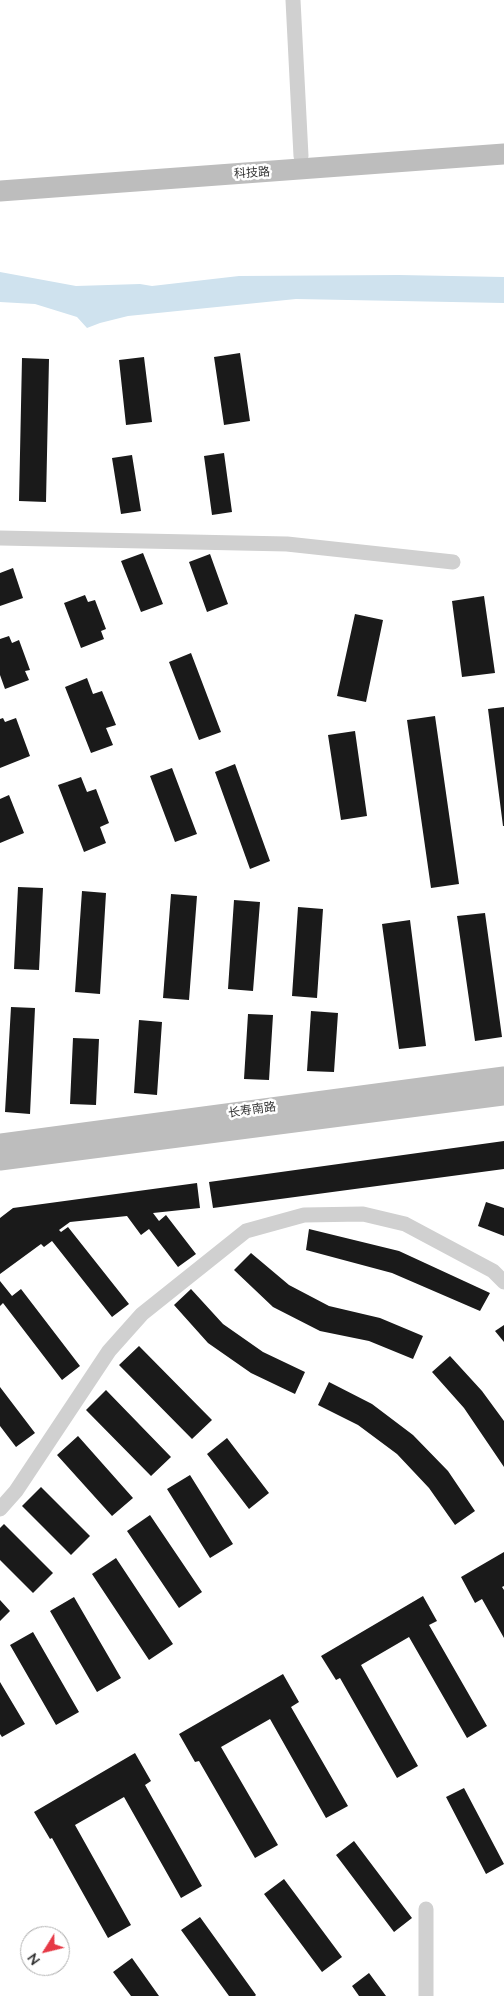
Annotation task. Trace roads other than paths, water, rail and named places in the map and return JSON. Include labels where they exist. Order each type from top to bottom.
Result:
[{"type":"main road","name":"科技路","points":[[0,177],[504,141]]},
{"type":"main road","name":"科技路","points":[[0,192],[504,154]]},
{"type":"main road","name":"长寿南路","points":[[0,1144],[504,1077]]},
{"type":"main road","name":"长寿南路","points":[[0,1160],[504,1095]]},
{"type":"street","points":[[292,0],[301,156]]},
{"type":"street","points":[[0,538],[287,544],[453,562]]},
{"type":"street","points":[[0,1509],[16,1491],[109,1351],[142,1314],[246,1231],[304,1215],[363,1214],[405,1224],[493,1271],[504,1282]]},
{"type":"street","points":[[426,1909],[426,1996]]},
{"type":"water","points":[[0,272],[76,286],[140,284],[152,286],[239,276],[399,275],[504,277],[504,303],[296,299],[128,316],[87,328],[77,317],[35,304],[0,302]]}]
